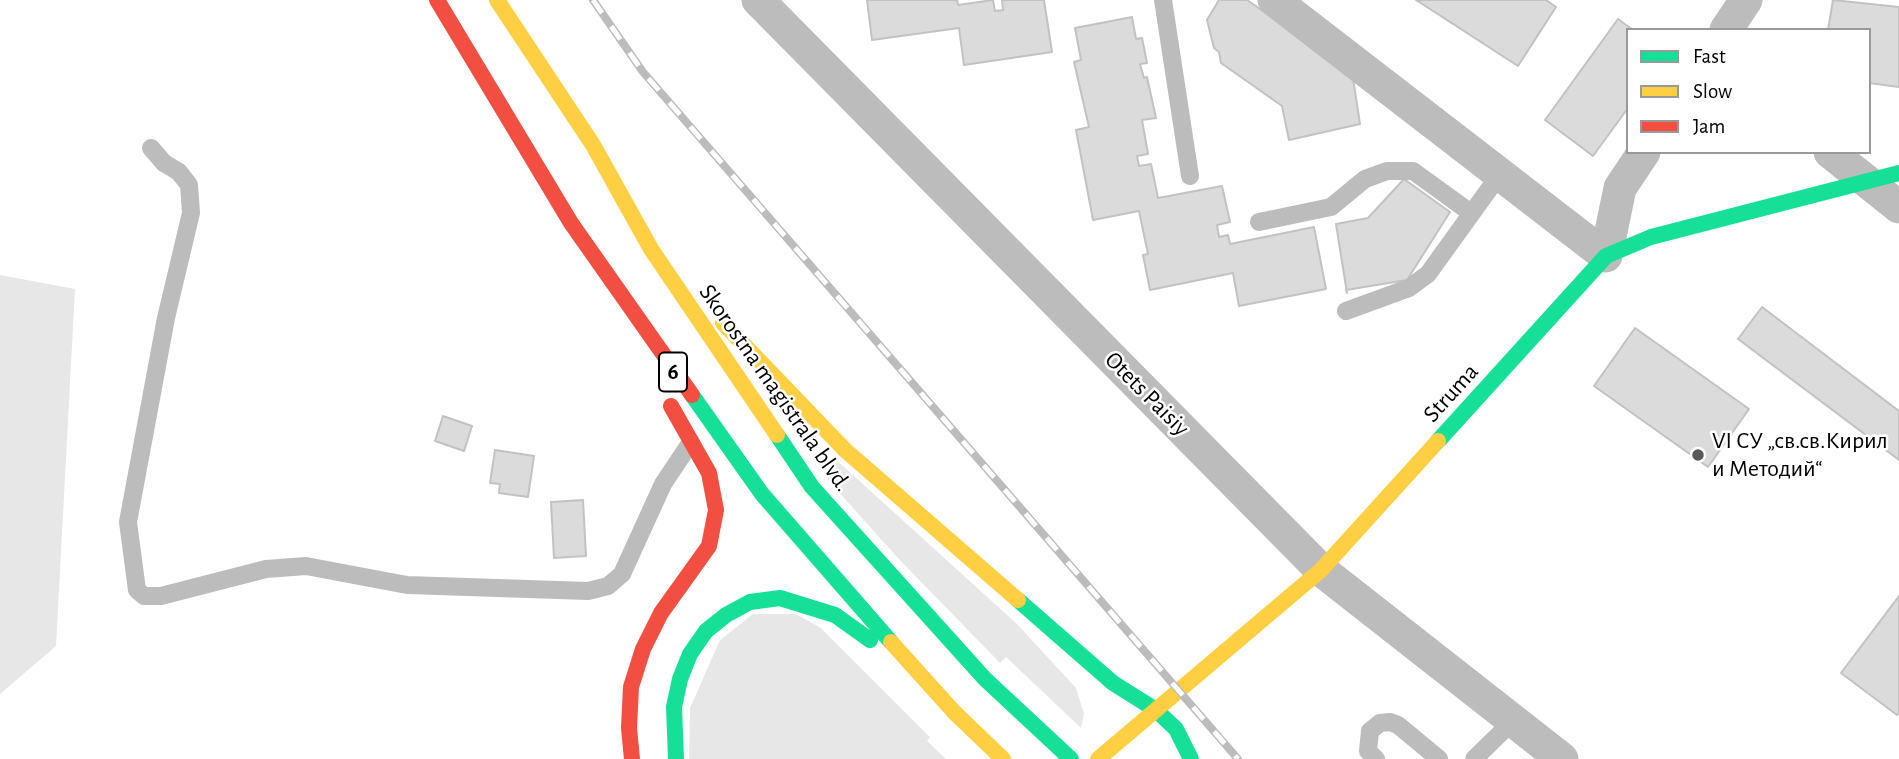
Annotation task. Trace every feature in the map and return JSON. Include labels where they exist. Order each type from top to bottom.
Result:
[{"type":"main road","name":"6","points":[[437,0],[571,223],[762,494],[835,582],[954,712],[1003,759]]},
{"type":"main road","name":"Skorostna magistrala blvd.","points":[[497,0],[593,145],[651,249],[812,487],[985,679],[1071,759]]},
{"type":"main road","name":"Struma","points":[[1098,759],[1321,570],[1605,256],[1651,237],[1899,173]]},
{"type":"main road","points":[[571,223],[645,357]]},
{"type":"main road","points":[[651,249],[845,450],[1113,683],[1156,710],[1176,729],[1191,759]]},
{"type":"main road","points":[[632,759],[629,728],[631,687],[643,649],[661,613],[709,546],[716,510],[709,473],[665,393]]},
{"type":"main road","points":[[676,759],[674,708],[680,679],[690,654],[706,631],[751,602],[780,598],[835,615],[864,635],[954,712]]},
{"type":"street","name":"Otets Paisiy","points":[[758,0],[1321,570],[1562,759]]},
{"type":"street","points":[[1274,0],[1605,256],[1620,188],[1643,154]]},
{"type":"street","points":[[1727,28],[1747,0]]},
{"type":"street","points":[[1747,0],[1752,28]]},
{"type":"street","points":[[1832,154],[1899,207]]},
{"type":"lane","points":[[1163,0],[1190,176]]},
{"type":"lane","points":[[151,148],[164,163],[179,172],[189,185],[191,213],[166,318],[128,522],[136,590],[144,596],[161,596],[266,569],[306,566],[407,585],[588,591],[608,586],[622,574],[663,484],[691,442]]},
{"type":"lane","points":[[1259,222],[1331,207],[1365,179],[1387,171],[1413,171],[1471,213]]},
{"type":"lane","points":[[1346,311],[1409,288],[1427,274],[1500,174]]},
{"type":"lane","points":[[1474,759],[1513,721]]},
{"type":"lane","points":[[1377,759],[1368,751],[1370,731],[1380,723],[1390,722],[1398,724],[1439,759]]},
{"type":"shaded area","points":[[0,275],[75,289],[56,646],[0,694]]},
{"type":"shaded area","points":[[833,457],[1017,624],[1076,688],[1084,714],[1081,728],[1006,657],[1000,663],[897,557],[828,480],[827,465]]},
{"type":"shaded area","points":[[753,614],[796,614],[821,628],[930,737],[927,741],[946,759],[689,759],[690,708],[720,640]]},
{"type":"building","points":[[867,0],[957,0],[958,5],[993,0],[995,11],[1003,10],[1002,0],[1044,0],[1052,52],[964,65],[959,28],[872,40]]},
{"type":"building","points":[[1219,0],[1247,0],[1352,72],[1360,124],[1289,140],[1282,106],[1221,63],[1207,20]]},
{"type":"building","points":[[1416,0],[1546,0],[1556,7],[1518,66]]},
{"type":"building","points":[[1833,0],[1899,7],[1899,87],[1871,83],[1871,28],[1828,28]]},
{"type":"building","points":[[1132,17],[1136,39],[1142,38],[1147,63],[1140,64],[1144,78],[1147,77],[1156,118],[1142,120],[1148,154],[1137,156],[1139,166],[1151,164],[1158,198],[1222,186],[1230,222],[1217,225],[1219,237],[1228,235],[1230,244],[1314,227],[1326,289],[1239,306],[1233,273],[1150,290],[1143,255],[1148,254],[1139,211],[1093,220],[1076,130],[1089,127],[1074,62],[1081,60],[1075,28]]},
{"type":"building","points":[[1618,19],[1630,28],[1626,28],[1626,111],[1593,156],[1545,120]]},
{"type":"building","points":[[1404,179],[1450,212],[1407,280],[1347,290],[1336,224],[1368,218]]},
{"type":"building","points":[[1762,307],[1899,411],[1899,460],[1738,339]]},
{"type":"building","points":[[1635,328],[1749,409],[1708,467],[1594,386]]},
{"type":"building","points":[[443,416],[472,426],[464,451],[435,441]]},
{"type":"building","points":[[495,450],[534,456],[528,497],[499,493],[500,484],[490,483]]},
{"type":"building","points":[[583,500],[586,556],[554,558],[551,502]]},
{"type":"building","points":[[1899,596],[1899,713],[1897,715],[1841,673]]},
{"type":"railway","points":[[593,0],[643,72],[1238,759]]},
{"type":"traffic: fast","points":[[1438,441],[1606,256],[1651,237],[1899,173]]},
{"type":"traffic: fast","points":[[692,395],[762,494],[891,642]]},
{"type":"traffic: fast","points":[[777,435],[812,487],[985,679],[1071,759]]},
{"type":"traffic: fast","points":[[676,759],[674,707],[680,679],[690,654],[706,631],[726,615],[750,602],[780,598],[835,615],[870,640]]},
{"type":"traffic: fast","points":[[1018,600],[1113,683],[1156,710],[1176,729],[1191,759]]},
{"type":"traffic: slow","points":[[497,0],[593,145],[651,249],[777,435]]},
{"type":"traffic: slow","points":[[723,323],[845,450],[1018,600]]},
{"type":"traffic: slow","points":[[1098,759],[1321,570],[1438,441]]},
{"type":"traffic: slow","points":[[891,642],[954,712],[1003,759]]},
{"type":"traffic: jam","points":[[437,0],[571,223],[692,395]]},
{"type":"traffic: jam","points":[[632,759],[629,728],[631,687],[643,649],[661,613],[709,546],[716,510],[709,473],[671,406]]},
{"type":"place","name":"VI СУ „св.св.Кирил и Методий“","points":[[1698,455]]}]
